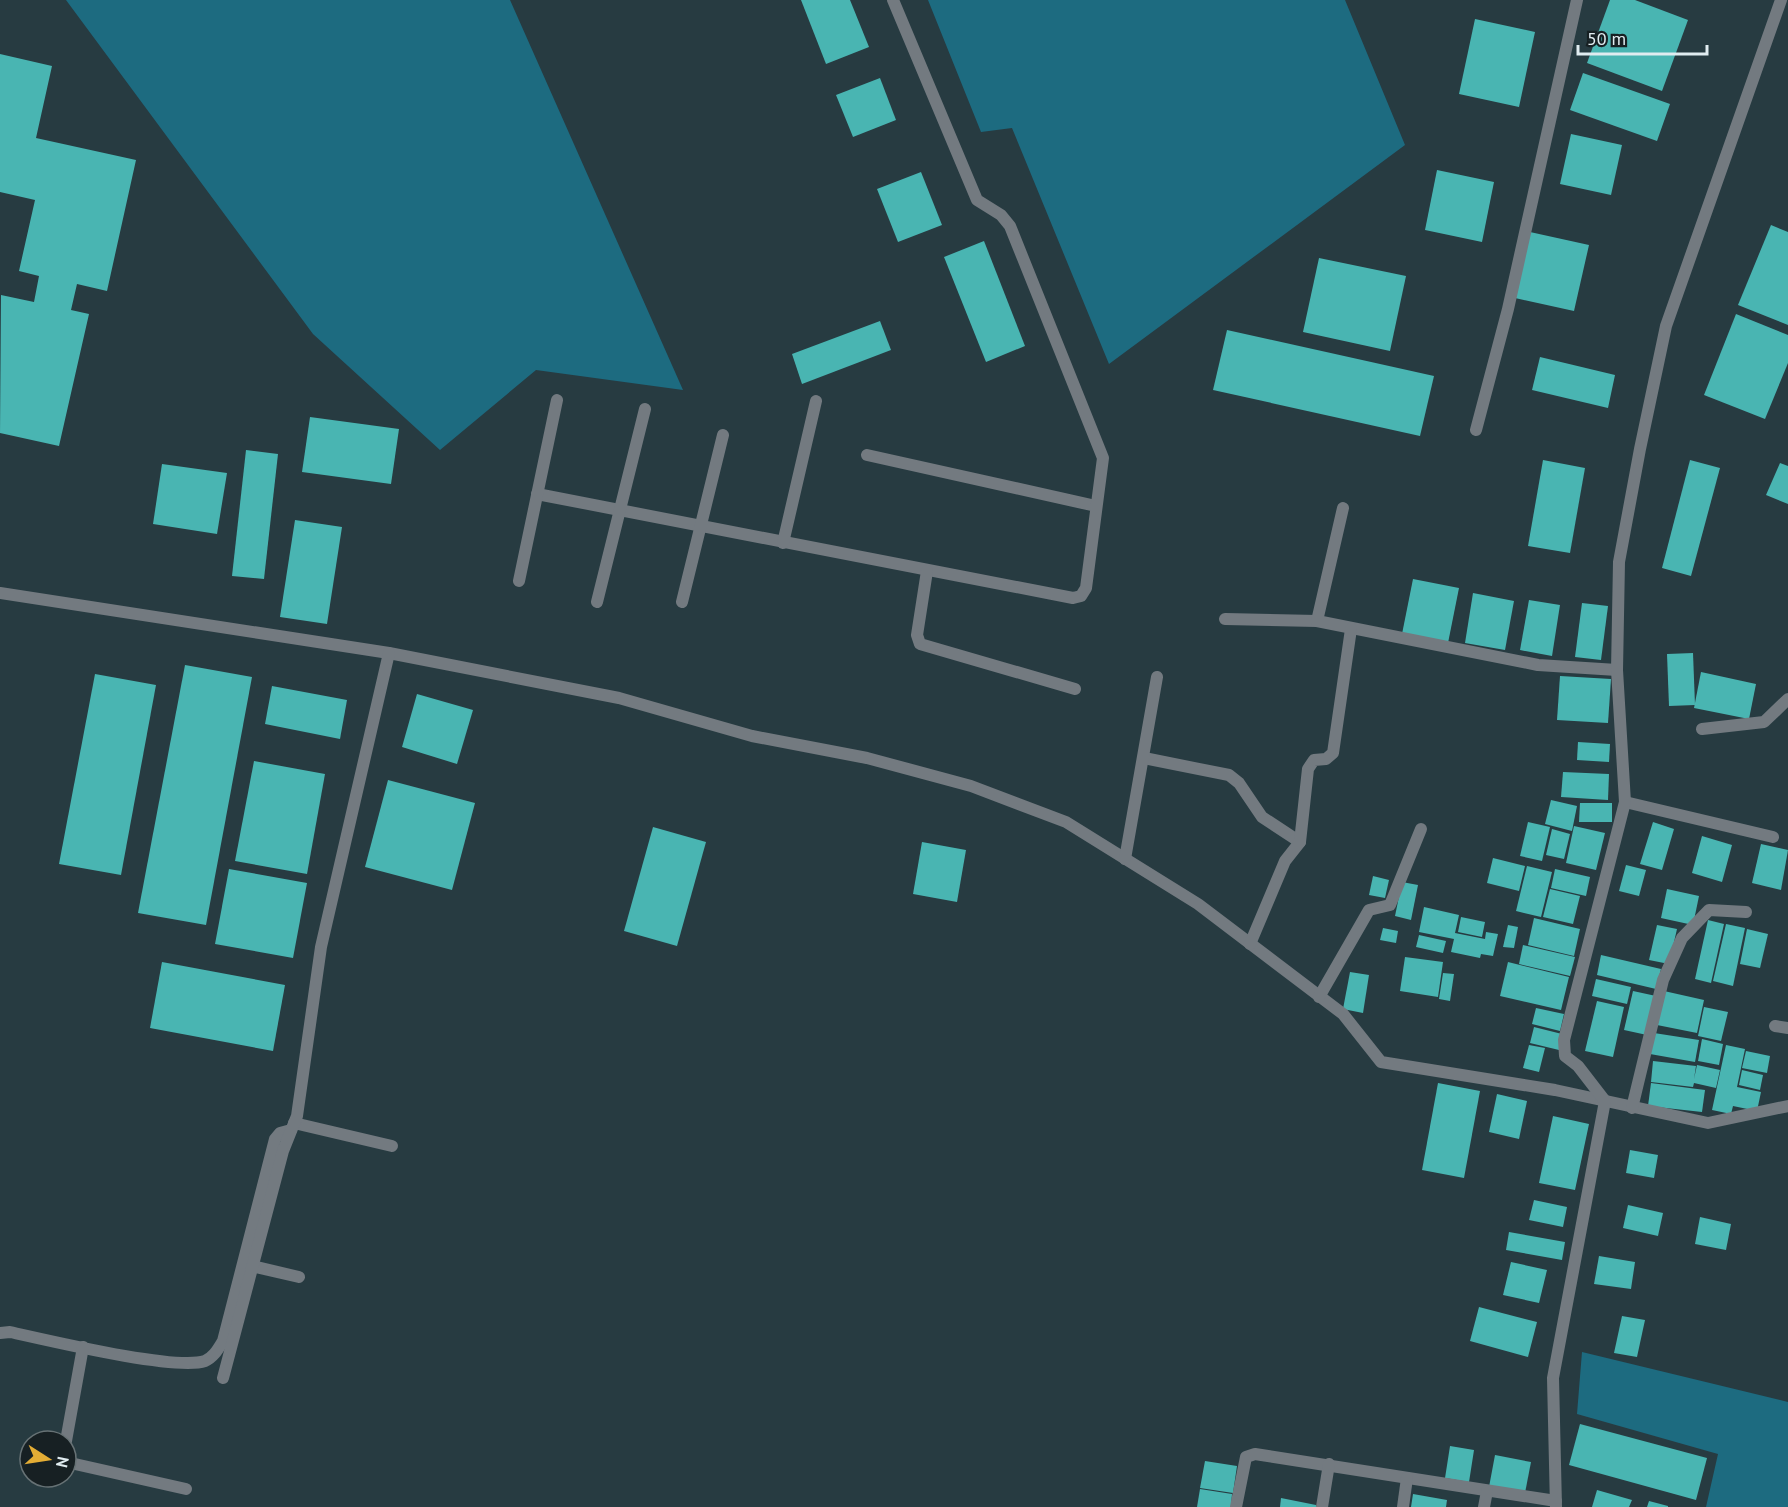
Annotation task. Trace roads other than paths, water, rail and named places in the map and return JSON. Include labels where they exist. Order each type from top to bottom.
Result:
[{"type":"street","points":[[537,494],[927,571],[1073,598],[1081,596],[1086,588],[1103,458],[1010,226],[1001,215],[977,200],[893,0]]},
{"type":"street","points":[[1476,430],[1508,309],[1577,0]]},
{"type":"street","points":[[1236,1507],[1246,1457],[1255,1454],[1329,1464],[1556,1504],[1553,1378],[1605,1101],[1578,1066],[1565,1056],[1564,1040],[1625,802],[1617,670],[1619,562],[1666,327],[1781,0]]},
{"type":"street","points":[[519,581],[556,400]]},
{"type":"street","points":[[783,543],[816,401]]},
{"type":"street","points":[[597,602],[645,409]]},
{"type":"street","points":[[682,602],[723,435]]},
{"type":"street","points":[[867,455],[1096,506]]},
{"type":"street","points":[[1317,621],[1343,508]]},
{"type":"street","points":[[927,571],[917,635],[920,644],[1075,689]]},
{"type":"street","points":[[0,593],[389,653],[619,698],[752,736],[867,758],[971,786],[1066,822],[1198,904],[1343,1014],[1381,1062],[1555,1090],[1708,1123],[1788,1106]]},
{"type":"street","points":[[1225,618],[1317,621],[1538,665],[1617,670]]},
{"type":"street","points":[[1250,944],[1285,861],[1300,842],[1308,769],[1314,760],[1326,759],[1334,753],[1351,629]]},
{"type":"street","points":[[223,1378],[283,1151],[293,1126],[321,947],[389,653]]},
{"type":"street","points":[[1125,859],[1157,677]]},
{"type":"street","points":[[1702,729],[1764,723],[1788,699]]},
{"type":"street","points":[[1144,758],[1229,775],[1239,783],[1262,818],[1300,842]]},
{"type":"street","points":[[1625,802],[1773,837]]},
{"type":"street","points":[[1319,997],[1369,910],[1390,905],[1421,829]]},
{"type":"street","points":[[1632,1108],[1663,980],[1682,938],[1709,910],[1746,912]]},
{"type":"street","points":[[1775,1026],[1788,1028]]},
{"type":"street","points":[[0,1333],[10,1332],[83,1347],[190,1364],[206,1360],[216,1353],[223,1341],[275,1139],[280,1133],[293,1126],[392,1146]]},
{"type":"street","points":[[252,1266],[299,1277]]},
{"type":"street","points":[[68,1429],[83,1347]]},
{"type":"street","points":[[1322,1507],[1329,1464]]},
{"type":"street","points":[[78,1465],[186,1489]]},
{"type":"street","points":[[1403,1507],[1407,1478]]},
{"type":"street","points":[[1484,1507],[1487,1491]]}]
